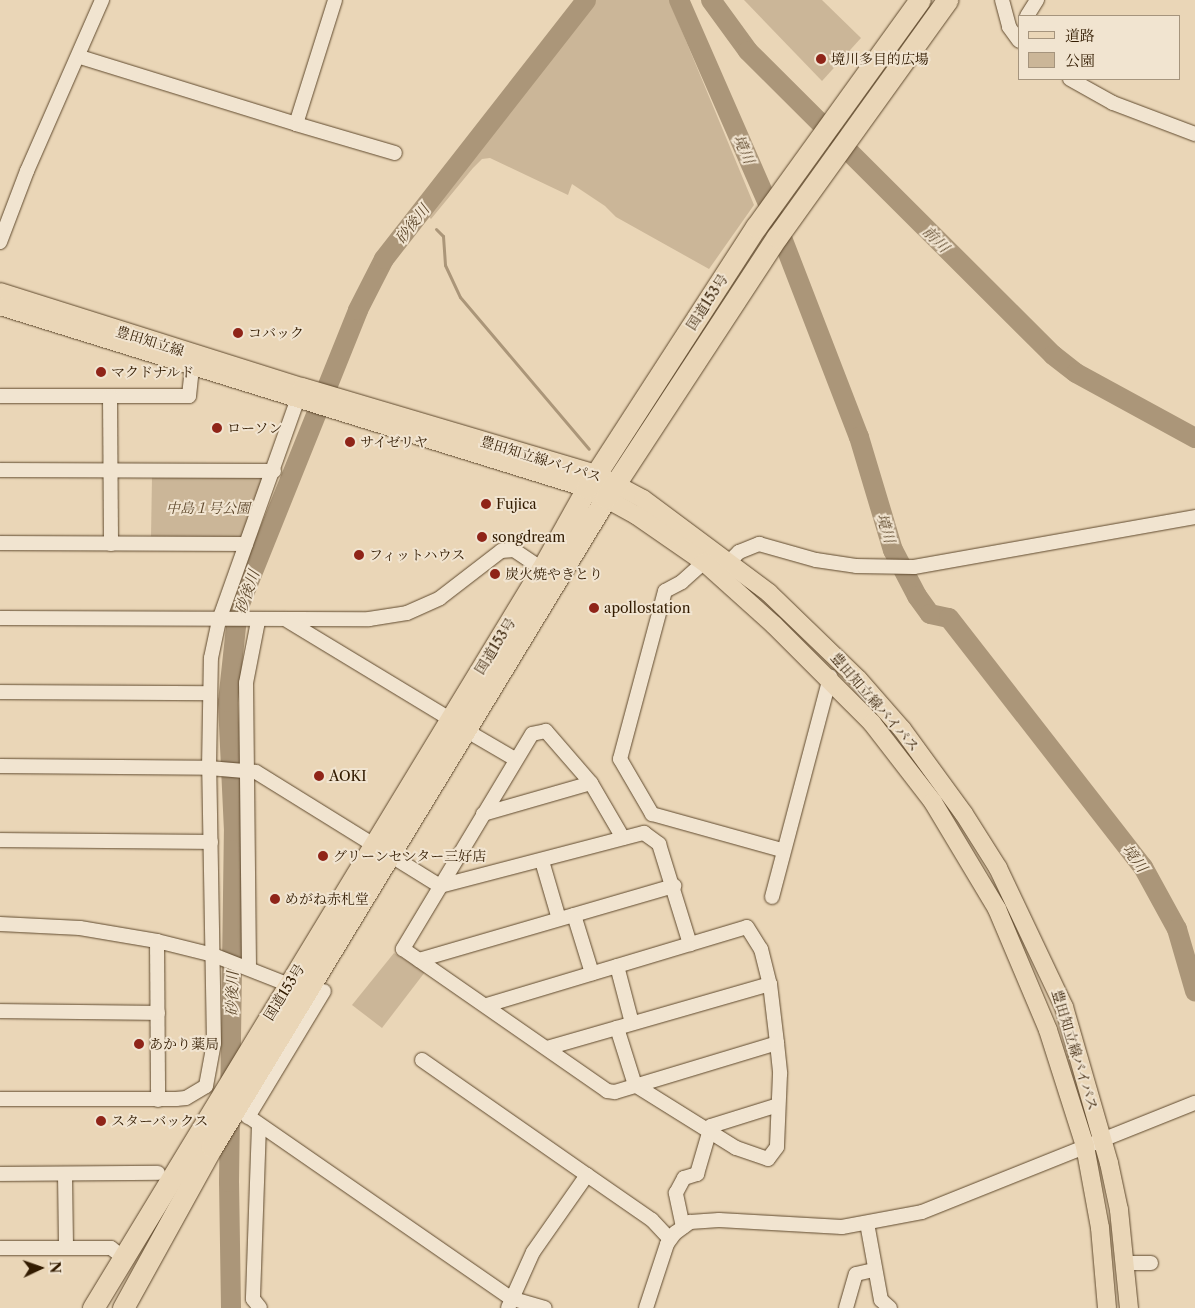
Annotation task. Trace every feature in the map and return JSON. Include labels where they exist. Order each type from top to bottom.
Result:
[{"type":"highway","name":"国道153号","points":[[123,1308],[234,1107],[383,849],[459,725],[724,317],[850,132],[947,0]]},
{"type":"highway","name":"国道153号","points":[[459,725],[542,569],[592,481],[756,227],[914,7]]},
{"type":"highway","name":"国道153号","points":[[93,1308],[124,1258],[234,1107],[288,985],[383,849]]},
{"type":"main road","name":"豊田知立線","points":[[0,292],[300,393]]},
{"type":"main road","name":"豊田知立線","points":[[0,306],[192,367],[300,393]]},
{"type":"main road","name":"豊田知立線バイパス","points":[[300,393],[592,481],[611,490],[730,561],[769,593],[858,679],[902,729],[964,814],[998,868],[1046,964],[1064,1007],[1102,1140],[1119,1210],[1128,1308]]},
{"type":"main road","name":"豊田知立線バイパス","points":[[611,490],[704,562],[830,677],[872,723],[933,802],[997,908],[1048,1030],[1085,1146],[1100,1228],[1107,1308]]},
{"type":"street","points":[[0,242],[27,170],[80,57],[102,0]]},
{"type":"street","points":[[296,124],[335,0]]},
{"type":"street","points":[[1002,0],[1005,17],[1017,36]]},
{"type":"street","points":[[1028,15],[1037,0]]},
{"type":"street","points":[[80,57],[395,153]]},
{"type":"street","points":[[1072,80],[1131,111],[1195,134]]},
{"type":"street","points":[[0,396],[189,396],[192,367]]},
{"type":"street","points":[[260,1308],[253,1299],[234,1107],[214,1043],[209,768],[211,658],[246,544],[274,471],[300,393]]},
{"type":"street","points":[[110,396],[111,544]]},
{"type":"street","points":[[0,470],[274,471]]},
{"type":"street","points":[[730,561],[739,552],[759,544],[816,560],[875,567],[914,567],[1195,517]]},
{"type":"street","points":[[0,543],[246,544]]},
{"type":"street","points":[[0,618],[288,621],[369,619],[407,613],[458,587],[501,551],[514,550],[542,569]]},
{"type":"street","points":[[704,562],[682,582],[665,591],[620,760],[652,814],[782,850]]},
{"type":"street","points":[[249,967],[246,683],[256,620]]},
{"type":"street","points":[[288,621],[515,759]]},
{"type":"street","points":[[772,897],[782,850],[830,677]]},
{"type":"street","points":[[0,692],[210,693]]},
{"type":"street","points":[[623,838],[591,783],[546,731],[532,734],[515,759],[403,949],[487,1005],[607,1090],[615,1092],[777,1043]]},
{"type":"street","points":[[0,766],[209,768],[256,772],[440,886],[644,833],[659,844],[674,886],[690,944]]},
{"type":"street","points":[[483,814],[591,783]]},
{"type":"street","points":[[0,840],[211,842]]},
{"type":"street","points":[[542,861],[559,919]]},
{"type":"street","points":[[419,960],[674,886]]},
{"type":"street","points":[[574,915],[592,973]]},
{"type":"street","points":[[0,924],[80,928],[157,941],[213,954],[249,967],[288,985]]},
{"type":"street","points":[[487,1005],[747,927],[761,949],[770,984],[777,1043],[777,1147],[768,1159],[736,1148],[635,1085],[617,1028]]},
{"type":"street","points":[[157,941],[158,1100]]},
{"type":"street","points":[[617,966],[632,1023]]},
{"type":"street","points":[[547,1048],[770,984]]},
{"type":"street","points":[[234,1107],[324,991]]},
{"type":"street","points":[[0,1012],[158,1013]]},
{"type":"street","points":[[422,1060],[652,1220],[670,1239]]},
{"type":"street","points":[[0,1099],[158,1100],[186,1098],[234,1107],[509,1303],[545,1308]]},
{"type":"street","points":[[646,1308],[670,1239],[683,1227],[708,1220],[819,1227],[867,1223],[948,1204],[1085,1146],[1195,1103]]},
{"type":"street","points":[[683,1227],[676,1193],[684,1178],[697,1174],[708,1131],[716,1122],[778,1104]]},
{"type":"street","points":[[0,1174],[158,1174]]},
{"type":"street","points":[[65,1174],[66,1247]]},
{"type":"street","points":[[509,1303],[533,1252],[586,1175]]},
{"type":"street","points":[[867,1223],[874,1270],[881,1300],[890,1308]]},
{"type":"street","points":[[0,1248],[111,1248],[124,1258]]},
{"type":"street","points":[[1124,1264],[1151,1263]]},
{"type":"street","points":[[846,1308],[856,1274],[874,1270]]},
{"type":"green space","points":[[592,0],[669,0],[754,205],[709,269],[616,217],[605,206],[572,184],[568,195],[490,158],[482,159],[473,168],[431,219],[427,215]]},
{"type":"green space","name":"境川多目的広場","points":[[744,0],[822,0],[861,38],[822,81]]},
{"type":"green space","name":"中島１号公園","points":[[265,476],[240,540],[151,538],[152,477]]},
{"type":"green space","points":[[394,953],[425,972],[382,1028],[352,1005]]},
{"type":"waterway","name":"砂後川","points":[[231,1308],[229,1182],[234,831],[228,702],[238,609],[358,310],[384,259],[586,0]]},
{"type":"waterway","name":"境川","points":[[679,0],[774,217],[859,437],[893,550],[917,596],[930,614],[949,618],[1143,867],[1177,929],[1195,991]]},
{"type":"waterway","name":"前川","points":[[711,0],[748,51],[1053,355],[1076,373],[1195,438]]},
{"type":"waterway","points":[[436,229],[443,236],[445,265],[460,297],[589,449]]},
{"type":"place","name":"境川多目的広場","points":[[821,59]]},
{"type":"place","name":"コバック","points":[[238,333]]},
{"type":"place","name":"マクドナルド","points":[[101,372]]},
{"type":"place","name":"ローソン","points":[[217,428]]},
{"type":"place","name":"サイゼリヤ","points":[[350,442]]},
{"type":"place","name":"Fujica","points":[[486,504]]},
{"type":"place","name":"songdream","points":[[482,537]]},
{"type":"place","name":"フィットハウス","points":[[359,555]]},
{"type":"place","name":"炭火焼やきとり","points":[[495,574]]},
{"type":"place","name":"apollostation","points":[[594,608]]},
{"type":"place","name":"AOKI","points":[[319,776]]},
{"type":"place","name":"グリーンセンター三好店","points":[[323,856]]},
{"type":"place","name":"めがね赤札堂","points":[[275,899]]},
{"type":"place","name":"あかり薬局","points":[[139,1044]]},
{"type":"place","name":"スターバックス","points":[[101,1121]]}]
